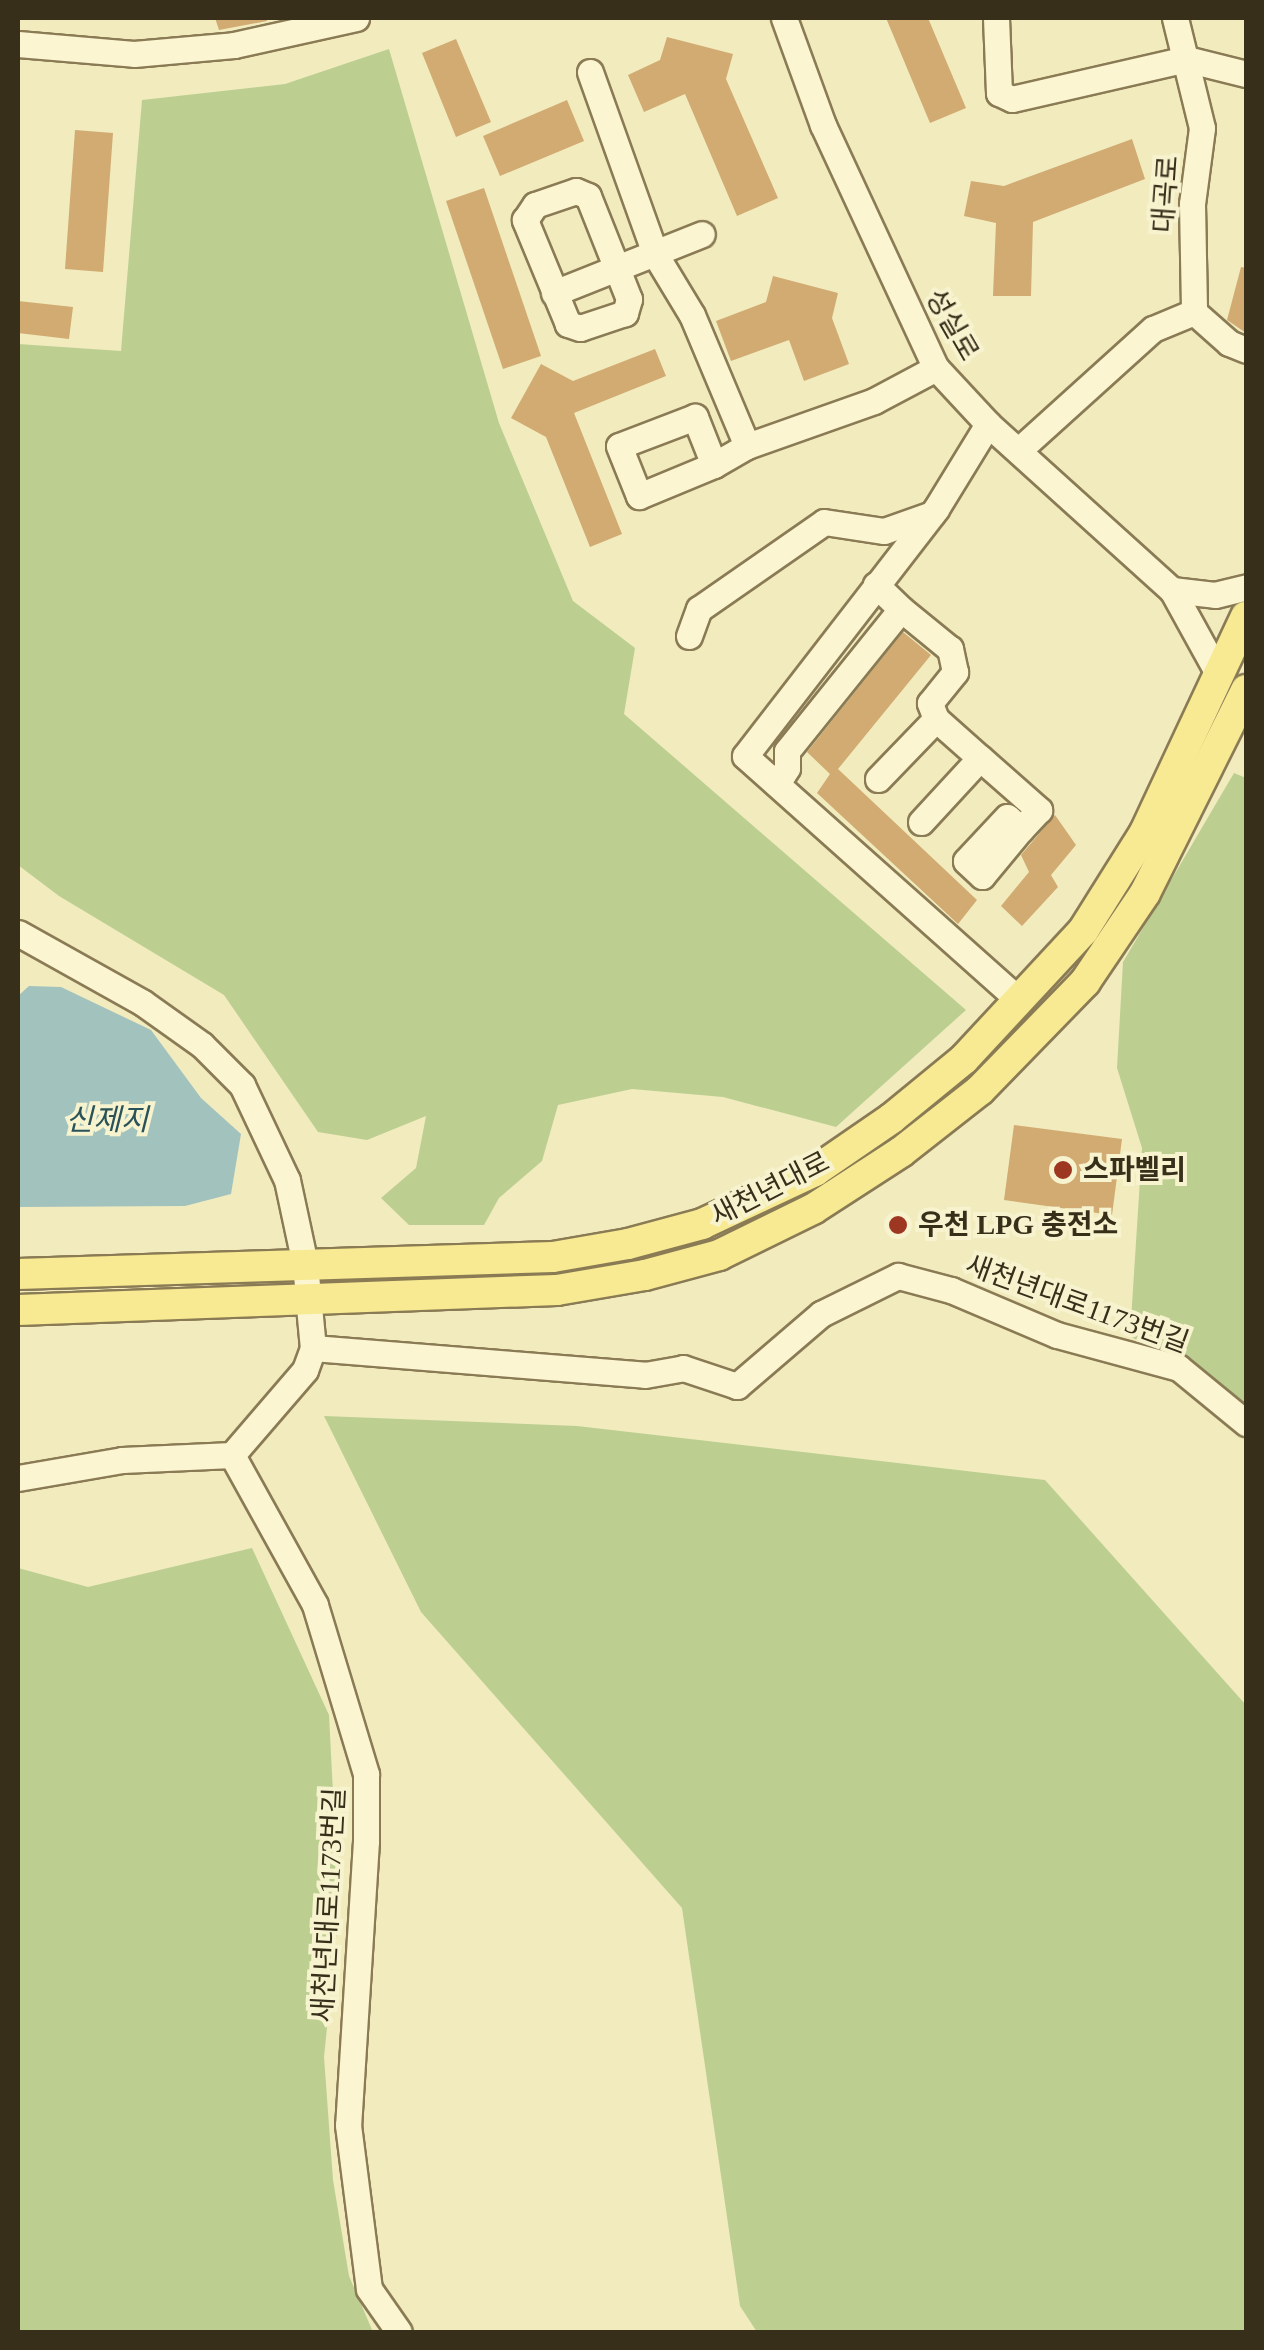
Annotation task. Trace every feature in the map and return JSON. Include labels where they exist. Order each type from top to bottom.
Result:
[{"type":"main road","name":"새천년대로","points":[[18,1274],[553,1257],[628,1244],[702,1224],[815,1171],[892,1118],[964,1058],[1055,965],[1116,884],[1246,616]]},
{"type":"main road","name":"새천년대로","points":[[18,1310],[556,1290],[645,1275],[719,1255],[813,1209],[902,1152],[980,1090],[1085,982],[1145,893],[1238,736],[1246,690]]},
{"type":"main road","points":[[415,1262],[417,1297]]},
{"type":"main road","points":[[157,1269],[159,1304]]},
{"type":"street","points":[[18,44],[134,54],[234,45],[356,18]]},
{"type":"street","name":"성실로","points":[[784,18],[824,125],[936,368],[988,424],[1172,590],[1219,675]]},
{"type":"street","points":[[996,18],[999,94],[1012,100],[1186,60],[1246,74]]},
{"type":"street","name":"대곡로","points":[[1175,18],[1202,128],[1192,204],[1194,312]]},
{"type":"street","points":[[590,72],[656,254],[692,314],[747,446]]},
{"type":"street","points":[[576,192],[588,196],[629,299],[625,313],[574,328],[554,293],[525,220],[535,205],[576,192]]},
{"type":"street","points":[[554,293],[702,234]]},
{"type":"street","points":[[1020,449],[1153,329],[1194,312],[1229,342],[1246,350]]},
{"type":"street","points":[[714,465],[747,446],[874,401],[936,368]]},
{"type":"street","points":[[988,424],[932,514],[746,756],[1020,1001]]},
{"type":"street","points":[[689,636],[699,609],[824,522],[884,531],[932,514]]},
{"type":"street","points":[[876,585],[950,650],[955,672],[930,703],[936,719],[1039,810],[1021,829]]},
{"type":"street","points":[[1172,590],[1215,595],[1246,587]]},
{"type":"street","points":[[777,784],[788,768],[787,751],[902,609]]},
{"type":"street","points":[[878,779],[936,719]]},
{"type":"street","points":[[922,822],[980,758]]},
{"type":"street","points":[[18,933],[143,1003],[223,1063],[242,1085],[280,1158],[305,1264],[313,1348],[305,1370],[232,1455],[122,1460],[18,1478]]},
{"type":"street","name":"새천년대로1173번길","points":[[313,1348],[645,1375],[683,1368],[737,1386],[822,1314],[898,1276],[951,1290],[1057,1335],[1179,1368],[1246,1423]]},
{"type":"street","name":"새천년대로1173번길","points":[[232,1455],[315,1605],[366,1774],[366,1841],[348,2125],[368,2289],[400,2332]]},
{"type":"green space","points":[[389,49],[499,423],[573,601],[635,648],[624,714],[966,1010],[836,1127],[723,1097],[632,1089],[558,1105],[542,1161],[499,1198],[484,1225],[409,1225],[381,1198],[416,1168],[426,1116],[367,1140],[318,1132],[224,995],[59,896],[18,865],[18,344],[121,351],[142,100],[285,84]]},
{"type":"green space","points":[[1234,773],[1246,778],[1246,1405],[1130,1336],[1142,1148],[1117,1068],[1123,962]]},
{"type":"green space","points":[[324,1416],[577,1426],[1045,1480],[1246,1705],[1246,2332],[757,2332],[740,2306],[682,1908],[421,1612]]},
{"type":"green space","points":[[252,1548],[329,1715],[339,1909],[324,2057],[333,2180],[349,2276],[373,2332],[18,2332],[18,1568],[88,1587]]},
{"type":"water","name":"신제지","points":[[29,986],[61,987],[151,1030],[201,1098],[241,1134],[231,1194],[185,1206],[18,1207],[18,996]]},
{"type":"building","points":[[215,18],[266,18],[267,21],[219,30]]},
{"type":"building","points":[[886,18],[928,18],[966,108],[930,123]]},
{"type":"building","points":[[667,37],[733,54],[726,79],[778,198],[737,216],[685,94],[644,112],[628,75],[660,60]]},
{"type":"building","points":[[456,39],[491,122],[456,137],[422,53]]},
{"type":"building","points":[[567,100],[584,141],[500,176],[483,136]]},
{"type":"building","points":[[75,130],[113,133],[103,272],[65,269]]},
{"type":"building","points":[[1132,139],[1145,179],[1033,222],[1031,296],[993,296],[996,223],[964,216],[971,181],[1004,186]]},
{"type":"building","points":[[484,188],[541,356],[503,369],[446,201]]},
{"type":"building","points":[[1241,267],[1246,268],[1246,333],[1227,320]]},
{"type":"building","points":[[773,276],[838,293],[832,318],[849,364],[804,381],[789,340],[731,361],[716,321],[766,302]]},
{"type":"building","points":[[18,301],[73,307],[69,339],[18,333]]},
{"type":"building","points":[[655,349],[666,376],[574,413],[622,534],[590,547],[546,437],[511,418],[541,364],[573,381]]},
{"type":"building","points":[[903,632],[931,655],[838,769],[977,900],[958,924],[817,793],[830,774],[807,752]]},
{"type":"building","points":[[1055,815],[1076,845],[1051,875],[1058,887],[1022,926],[1001,906],[1029,872],[1021,855]]},
{"type":"building","name":"스파벨리","points":[[1014,1125],[1122,1139],[1112,1215],[1004,1200]]},
{"type":"place","name":"스파벨리","points":[[1063,1170]]},
{"type":"place","name":"우천 LPG 충전소","points":[[898,1225]]}]
